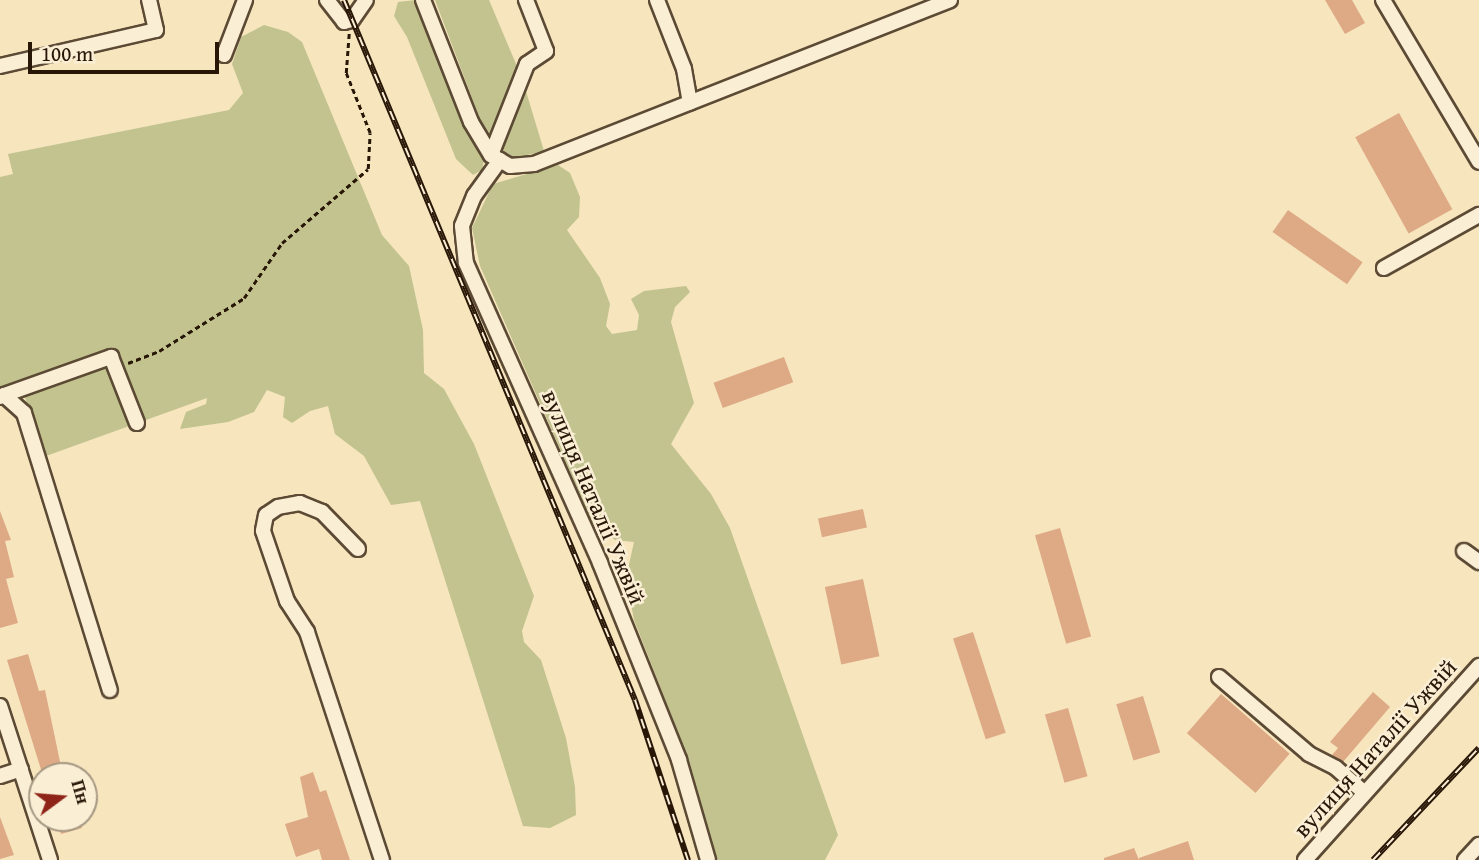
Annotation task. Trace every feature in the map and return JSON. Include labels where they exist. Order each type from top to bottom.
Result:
[{"type":"street","points":[[0,66],[156,30],[149,0]]},
{"type":"street","points":[[224,55],[245,0]]},
{"type":"street","points":[[327,0],[335,16],[344,22],[352,20],[366,0]]},
{"type":"street","points":[[422,0],[471,122],[496,157],[510,166],[534,164],[950,0]]},
{"type":"street","name":"вулиця Наталії Ужвій","points":[[526,0],[546,51],[527,64],[496,157],[474,196],[462,226],[466,263],[600,563],[679,760],[708,860]]},
{"type":"street","points":[[657,0],[684,69],[690,102]]},
{"type":"street","points":[[1383,0],[1479,162]]},
{"type":"street","points":[[1384,268],[1479,215]]},
{"type":"street","points":[[2,396],[111,357],[137,423]]},
{"type":"street","points":[[2,396],[24,413],[110,690]]},
{"type":"street","points":[[358,549],[323,512],[300,503],[278,507],[266,515],[263,531],[287,601],[307,632],[382,860]]},
{"type":"street","points":[[1464,551],[1479,562]]},
{"type":"street","name":"вулиця Наталії Ужвій","points":[[1305,860],[1479,666]]},
{"type":"street","points":[[1219,677],[1308,754],[1336,768],[1364,792]]},
{"type":"street","points":[[0,706],[50,860]]},
{"type":"street","points":[[0,776],[21,769]]},
{"type":"street","points":[[1465,860],[1479,845]]},
{"type":"path","points":[[116,368],[159,351],[244,298],[282,243],[368,169],[370,133],[346,73],[344,51],[352,20]]},
{"type":"green space","points":[[416,0],[484,160],[482,170],[473,175],[456,159],[407,37],[394,16],[398,2]]},
{"type":"green space","points":[[435,0],[489,0],[522,78],[544,151],[515,158],[499,148],[480,119]]},
{"type":"green space","points":[[264,25],[288,32],[302,42],[382,235],[409,266],[423,330],[424,373],[444,389],[474,444],[534,596],[522,631],[524,642],[541,660],[566,738],[575,787],[576,815],[550,828],[523,826],[420,501],[391,505],[364,456],[335,434],[328,406],[310,411],[292,423],[283,417],[285,397],[267,390],[254,412],[228,422],[180,429],[186,412],[206,404],[207,398],[46,456],[23,392],[0,400],[0,177],[13,174],[8,154],[229,110],[243,93],[232,64],[241,37]]},
{"type":"green space","points":[[558,165],[570,173],[580,197],[579,217],[567,230],[600,278],[610,304],[606,326],[612,334],[637,330],[639,315],[631,299],[644,291],[686,286],[690,292],[675,307],[671,322],[694,403],[671,444],[711,494],[730,528],[838,835],[825,860],[715,860],[686,753],[634,620],[626,578],[634,542],[615,540],[592,522],[480,266],[472,228],[493,184]]},
{"type":"building","points":[[1325,0],[1352,0],[1365,23],[1345,34]]},
{"type":"building","points":[[1399,113],[1452,209],[1409,233],[1355,137]]},
{"type":"building","points":[[1288,210],[1363,262],[1347,284],[1273,232]]},
{"type":"building","points":[[784,357],[793,382],[723,408],[714,383]]},
{"type":"building","points":[[863,509],[867,528],[822,537],[818,519]]},
{"type":"building","points":[[0,511],[11,540],[5,541],[14,577],[6,579],[18,623],[0,628]]},
{"type":"building","points":[[1060,528],[1091,637],[1066,644],[1035,535]]},
{"type":"building","points":[[863,579],[879,656],[841,664],[825,587]]},
{"type":"building","points":[[973,632],[1006,733],[986,739],[953,638]]},
{"type":"building","points":[[28,654],[39,691],[45,690],[60,762],[39,762],[7,660]]},
{"type":"building","points":[[1373,692],[1390,707],[1343,762],[1332,755],[1338,748],[1330,742]]},
{"type":"building","points":[[1221,694],[1290,754],[1256,793],[1187,733]]},
{"type":"building","points":[[1143,696],[1160,752],[1133,761],[1116,704]]},
{"type":"building","points":[[1068,708],[1088,776],[1064,783],[1045,715]]},
{"type":"building","points":[[313,772],[320,792],[326,790],[350,860],[322,860],[319,849],[296,857],[285,824],[308,817],[300,777]]},
{"type":"building","points":[[0,817],[14,855],[0,859]]},
{"type":"building","points":[[1188,841],[1194,860],[1139,860],[1139,858]]},
{"type":"building","points":[[1134,848],[1139,860],[1104,860],[1104,858]]},
{"type":"railway","points":[[344,0],[635,700],[688,860]]},
{"type":"railway","points":[[1373,860],[1479,748]]}]
